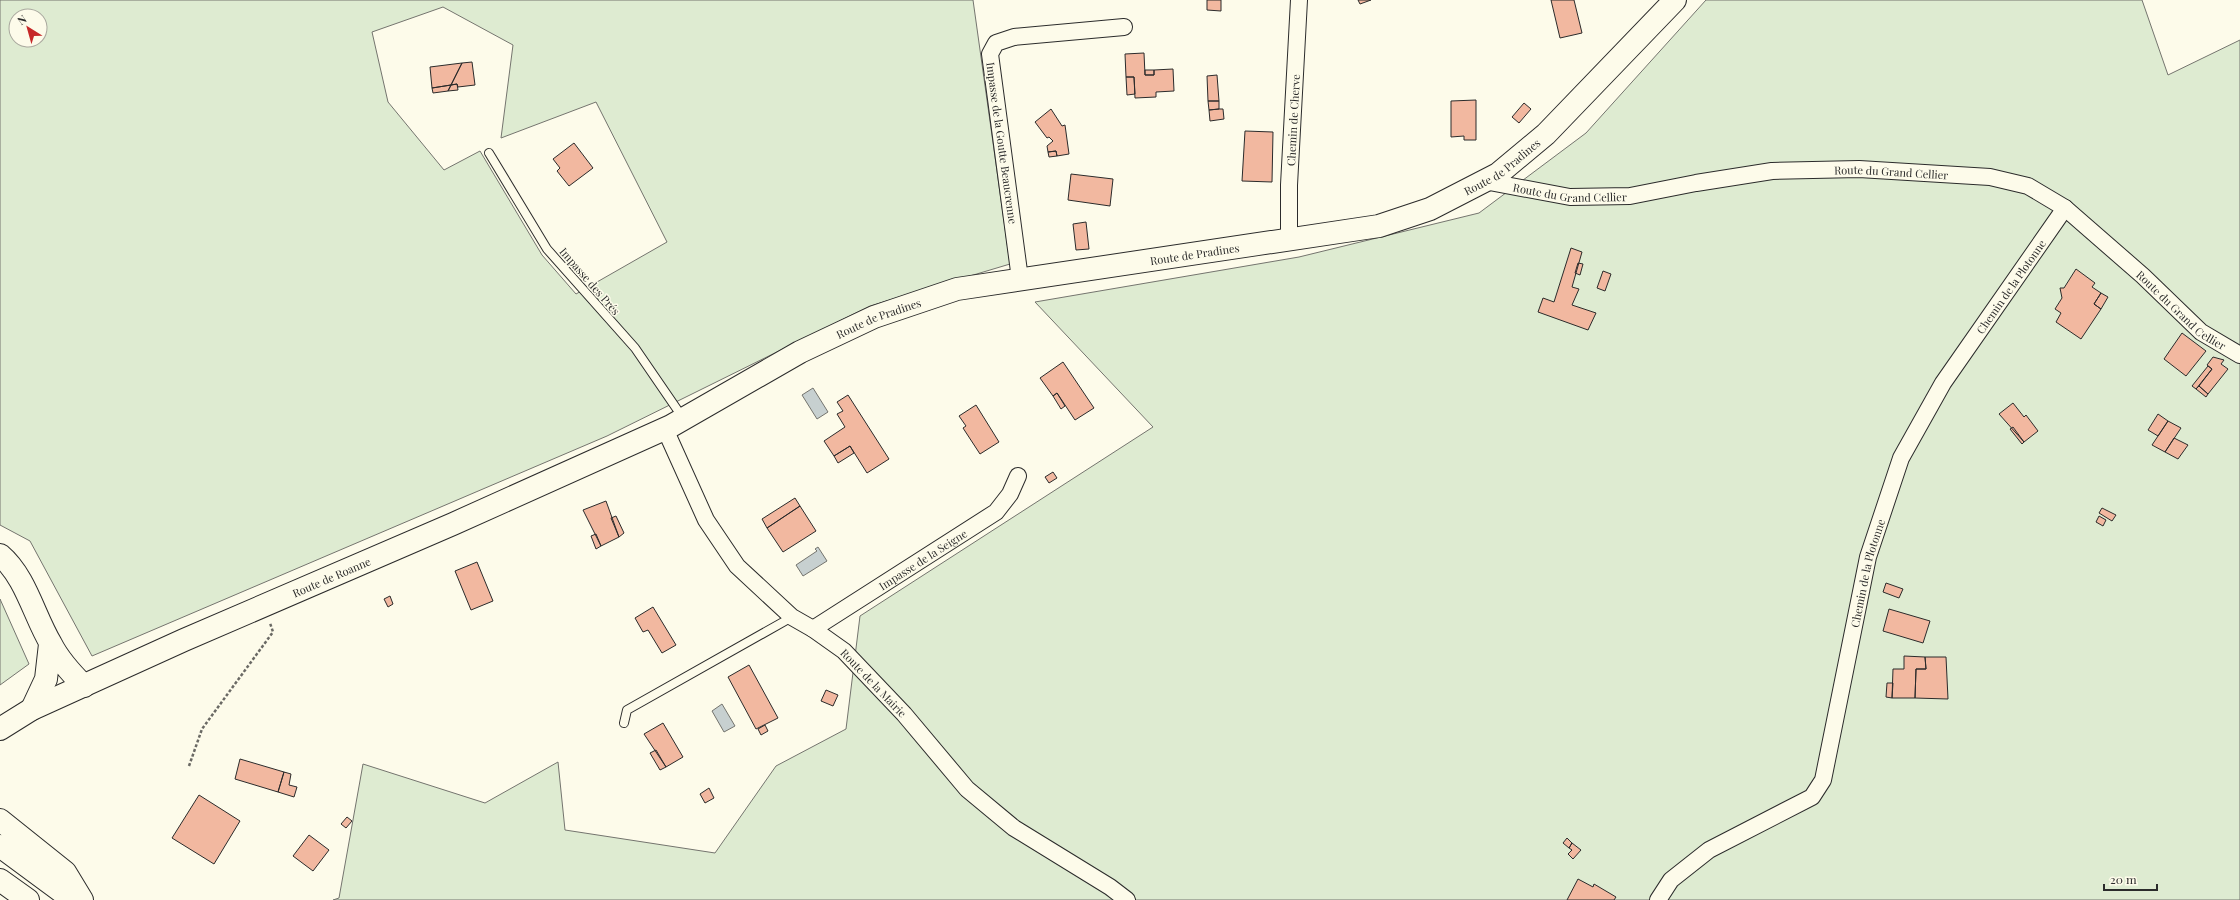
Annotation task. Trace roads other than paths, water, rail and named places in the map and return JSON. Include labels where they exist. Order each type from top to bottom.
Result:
[{"type":"main road","name":"Route de Pradines","points":[[674,424],[800,352],[874,317],[957,289],[1379,226],[1430,209],[1498,174],[1546,134],[1675,0]]},
{"type":"main road","name":"Route de Roanne","points":[[0,729],[32,709],[263,606],[453,524],[674,424]]},
{"type":"main road","points":[[0,555],[27,594],[50,644],[61,660],[84,686]]},
{"type":"main road","points":[[32,709],[46,679],[50,644]]},
{"type":"main road","points":[[0,820],[65,872],[82,900]]},
{"type":"main road","points":[[0,846],[73,900]]},
{"type":"main road","points":[[0,880],[28,900]]},
{"type":"street","name":"Chemin de Cherve","points":[[1289,240],[1289,185],[1299,0]]},
{"type":"street","name":"Impasse de la Goutte Beaucrenne","points":[[1020,279],[990,54],[996,43],[1014,37],[1124,26]]},
{"type":"street","name":"Route du Grand Cellier","points":[[1484,181],[1570,197],[1630,196],[1696,183],[1772,171],[1859,170],[1990,177],[2028,186],[2065,208],[2142,276],[2201,332],[2240,355]]},
{"type":"street","name":"Chemin de la Plotonne","points":[[1658,900],[1671,880],[1709,850],[1812,797],[1823,780],[1868,558],[1901,458],[1943,383],[2065,208]]},
{"type":"street","name":"Route de la Mairie","points":[[674,424],[710,527],[737,566],[792,617],[813,629],[844,651],[894,702],[967,789],[1014,828],[1110,887],[1127,900]]},
{"type":"street","name":"Impasse de la Seigne","points":[[813,629],[996,512],[1010,494],[1018,476]]},
{"type":"lane","name":"Impasse des Prés","points":[[489,153],[547,249],[635,348],[674,424]]},
{"type":"lane","points":[[624,723],[627,710],[792,617]]}]
